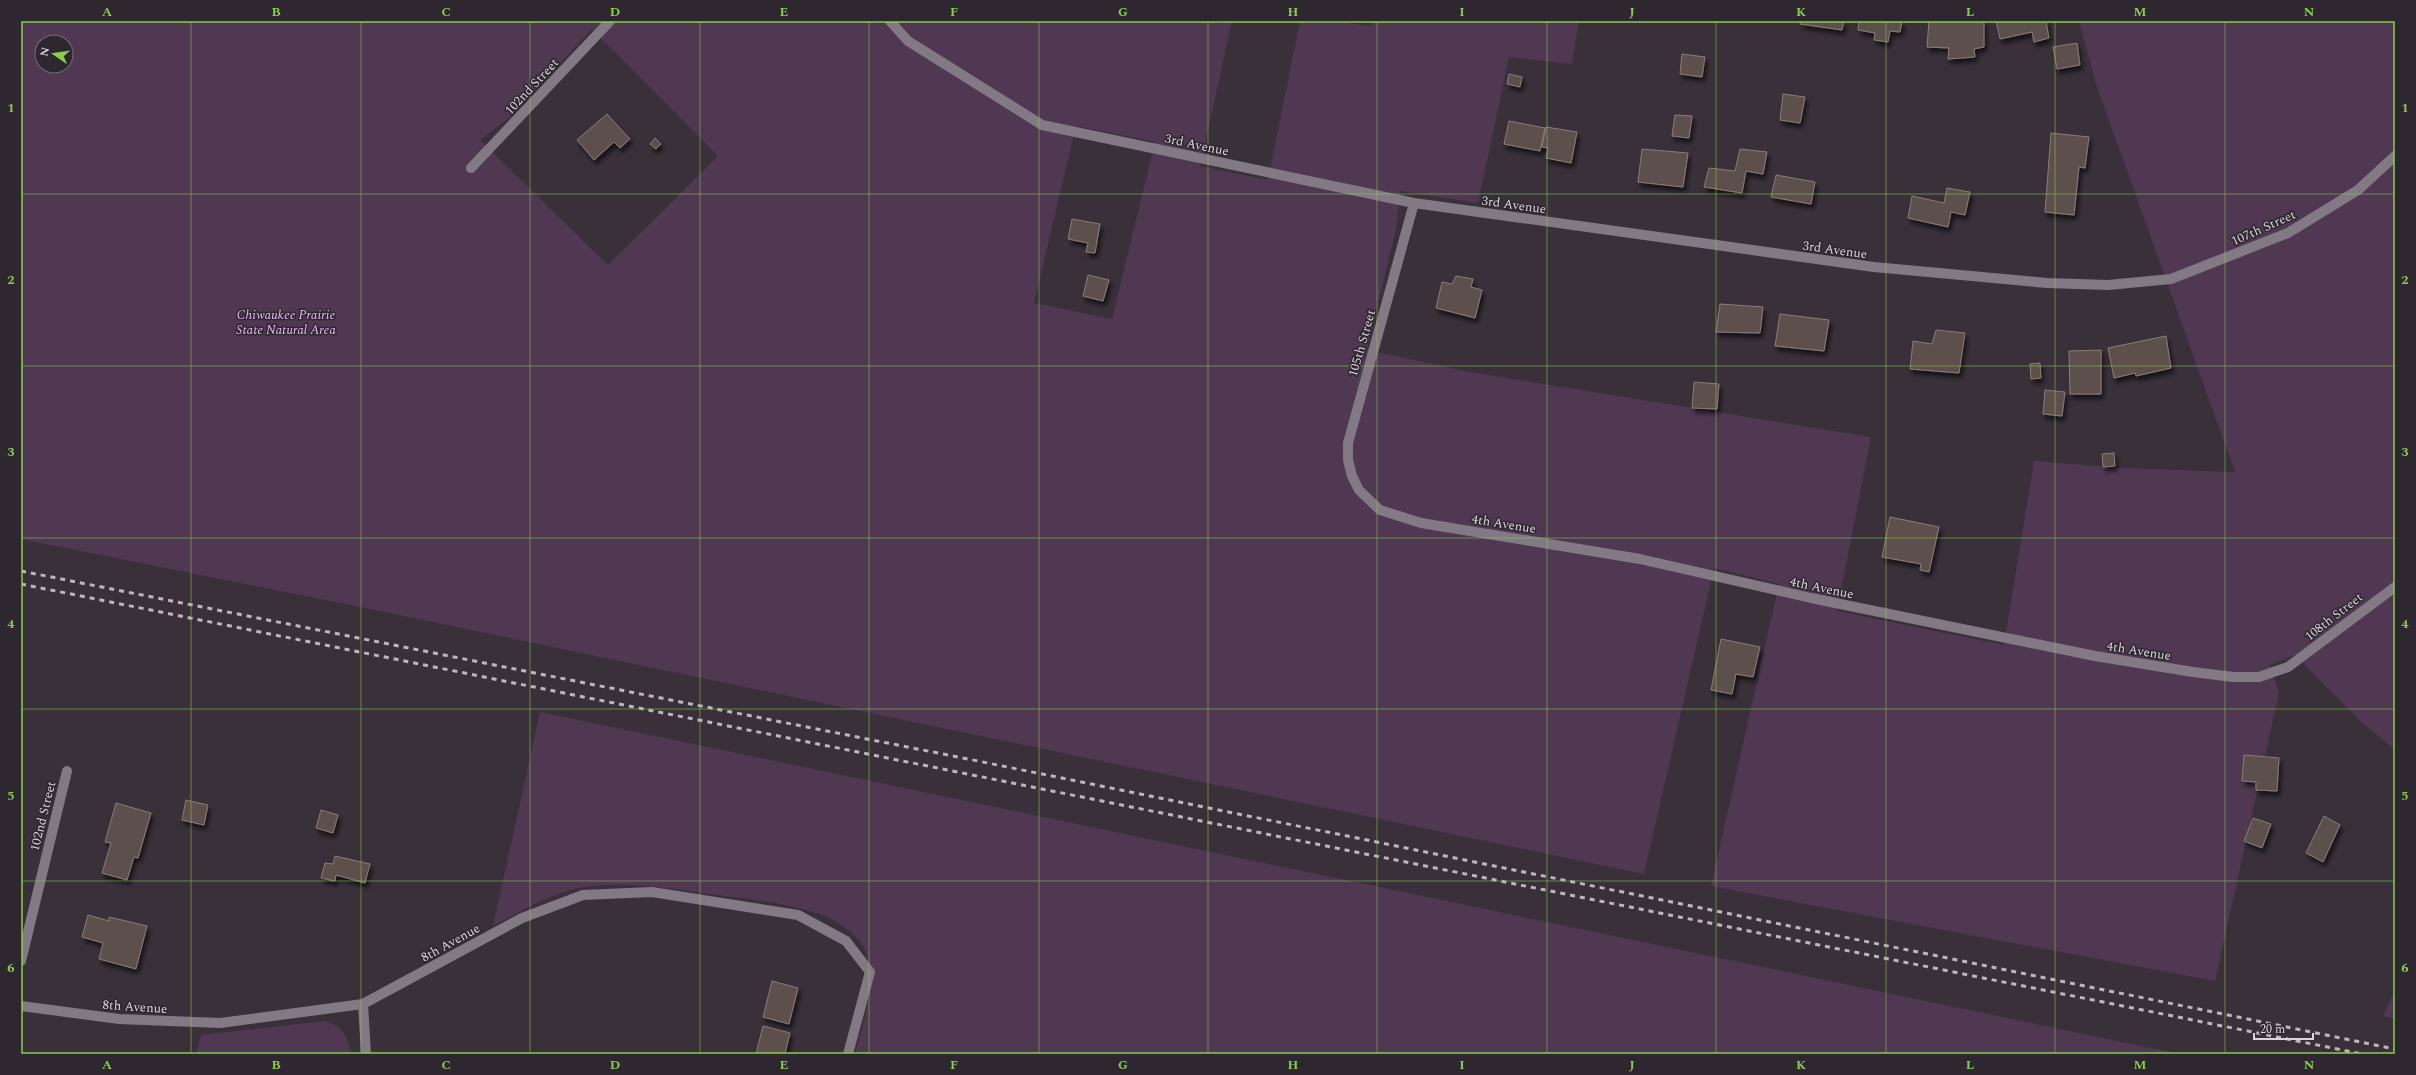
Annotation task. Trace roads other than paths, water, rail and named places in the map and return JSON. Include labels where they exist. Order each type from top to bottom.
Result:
[{"type":"street","name":"102nd Street","points":[[471,168],[610,21]]},
{"type":"street","name":"3rd Avenue","points":[[890,21],[908,41],[1042,125],[1414,203],[1874,267],[2047,283],[2108,285],[2171,279]]},
{"type":"street","name":"107th Street","points":[[2171,279],[2288,233],[2358,190],[2395,156]]},
{"type":"street","name":"105th Street","points":[[1359,490],[1352,476],[1348,460],[1348,443],[1414,203]]},
{"type":"street","name":"4th Avenue","points":[[1359,490],[1380,510],[1421,523],[1640,559],[1811,598],[2095,656],[2233,676],[2259,677],[2288,667]]},
{"type":"street","name":"108th Street","points":[[2288,667],[2395,587]]},
{"type":"street","name":"102nd Street","points":[[21,961],[67,771]]},
{"type":"street","name":"8th Avenue","points":[[21,1006],[119,1019],[220,1023],[363,1004],[522,918],[583,895],[652,892],[798,915],[846,941],[870,972],[848,1054]]},
{"type":"street","points":[[363,1004],[366,1054]]},
{"type":"railway","points":[[21,571],[968,759],[2395,1049]]},
{"type":"railway","points":[[21,584],[2362,1054]]},
{"type":"park label","name":"Chiwaukee Prairie State Natural Area","points":[[286,322]]}]
